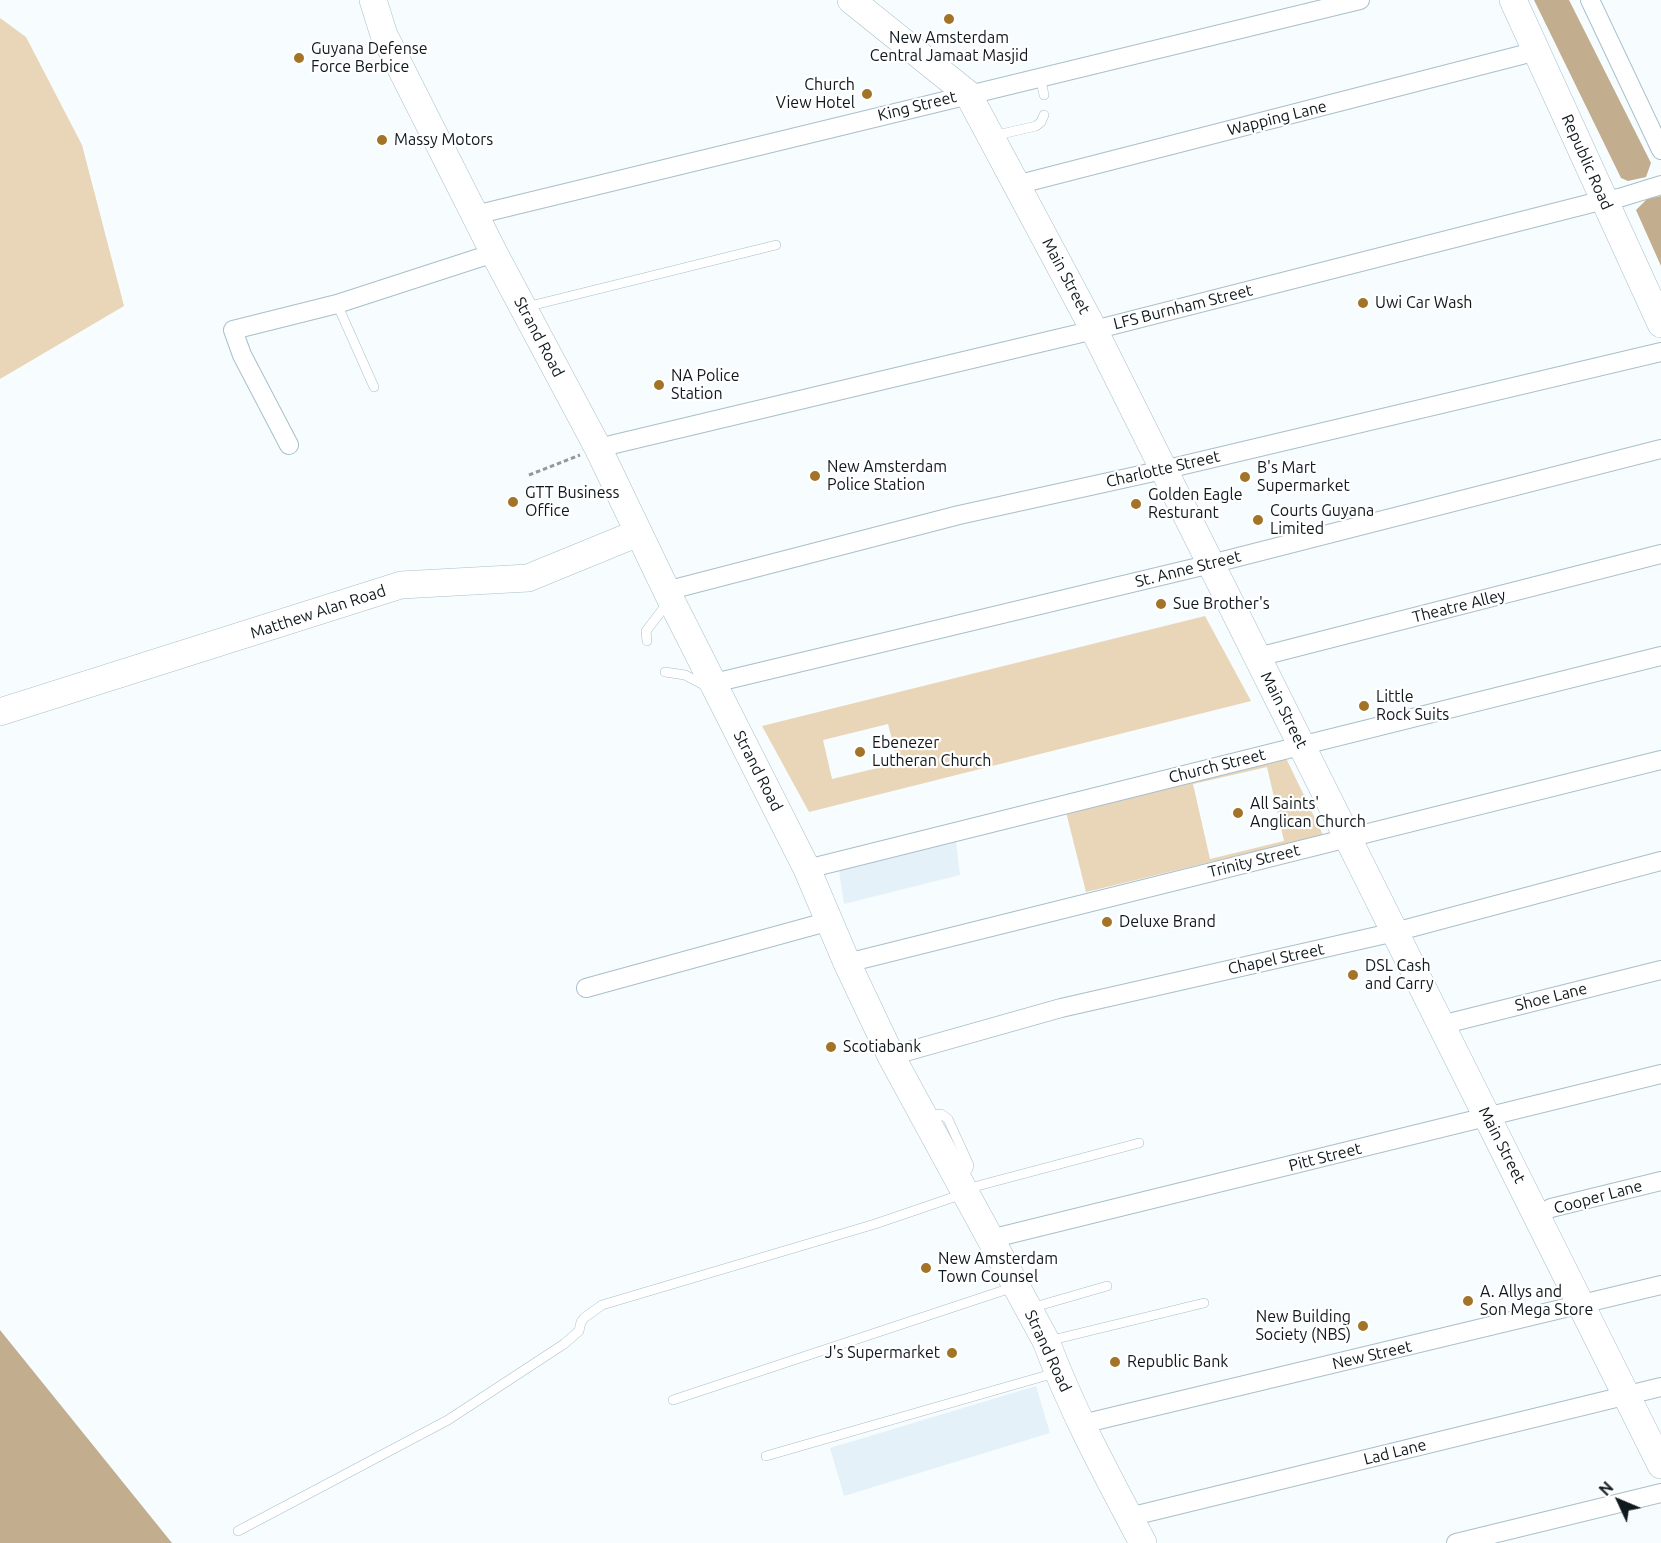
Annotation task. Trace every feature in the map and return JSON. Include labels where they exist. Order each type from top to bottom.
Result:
[{"type":"street","name":"Strand Road","points":[[373,0],[384,35],[494,253],[598,448],[669,595],[807,868],[847,963],[891,1056],[1046,1341],[1057,1372],[1143,1543]]},
{"type":"street","name":"Main Street","points":[[851,0],[968,94],[1094,330],[1661,1465]]},
{"type":"street","name":"King Street","points":[[475,215],[1360,0]]},
{"type":"street","name":"Republic Road","points":[[1513,0],[1661,324]]},
{"type":"street","points":[[1590,0],[1661,150]]},
{"type":"street","name":"Wapping Lane","points":[[1016,185],[1537,51]]},
{"type":"street","name":"LFS Burnham Street","points":[[598,448],[1094,330],[1619,198],[1661,185]]},
{"type":"street","points":[[289,445],[242,355],[233,330],[337,304],[494,253]]},
{"type":"street","name":"Charlotte Street","points":[[669,595],[959,515],[1163,470],[1661,352]]},
{"type":"street","name":"St. Anne Street","points":[[714,683],[1211,564],[1661,449]]},
{"type":"street","name":"Matthew Alan Road","points":[[0,712],[401,585],[528,578],[638,532]]},
{"type":"street","name":"Theatre Alley","points":[[1258,657],[1661,554]]},
{"type":"street","name":"Church Street","points":[[807,868],[1661,656]]},
{"type":"street","name":"Trinity Street","points":[[847,963],[1661,760]]},
{"type":"street","name":"Chapel Street","points":[[891,1056],[1060,1008],[1395,932],[1661,861]]},
{"type":"street","points":[[586,988],[831,921]]},
{"type":"street","name":"Shoe Lane","points":[[1441,1025],[1661,970]]},
{"type":"street","name":"Pitt Street","points":[[990,1239],[1661,1074]]},
{"type":"street","name":"Cooper Lane","points":[[1537,1216],[1551,1208],[1661,1180]]},
{"type":"street","name":"New Street","points":[[1082,1424],[1582,1306],[1661,1285]]},
{"type":"street","name":"Lad Lane","points":[[1130,1517],[1661,1387]]},
{"type":"street","points":[[1456,1543],[1661,1493]]},
{"type":"lane","points":[[1040,76],[1044,95]]},
{"type":"lane","points":[[991,137],[1036,126],[1044,115]]},
{"type":"lane","points":[[524,308],[776,245]]},
{"type":"lane","points":[[337,304],[374,387]]},
{"type":"lane","points":[[647,641],[646,631],[669,595]]},
{"type":"lane","points":[[665,672],[685,675],[702,684],[714,683]]},
{"type":"lane","points":[[238,1531],[448,1420],[564,1344],[579,1331],[584,1318],[602,1305],[875,1224],[963,1188],[1138,1143]]},
{"type":"lane","points":[[673,1400],[1023,1297],[1107,1286]]},
{"type":"lane","points":[[1046,1341],[1204,1303]]},
{"type":"lane","points":[[766,1456],[1057,1372]]},
{"type":"path","points":[[529,475],[598,448]]},
{"type":"shaded area","points":[[1534,0],[1569,0],[1651,163],[1646,177],[1628,181],[1621,178]]},
{"type":"shaded area","points":[[0,18],[26,37],[82,145],[124,306],[0,379]]},
{"type":"shaded area","points":[[1661,196],[1661,266],[1636,210],[1647,199]]},
{"type":"shaded area","points":[[1205,616],[1251,701],[809,812],[762,726]],"holes":[[[888,724],[898,763],[832,779],[823,740]]]},
{"type":"shaded area","points":[[1285,756],[1323,835],[1086,892],[1066,812]],"holes":[[[1267,767],[1284,841],[1210,859],[1193,784]]]},
{"type":"shaded area","points":[[956,842],[960,875],[844,904],[839,871]]},
{"type":"shaded area","points":[[0,1330],[172,1543],[0,1543]]},
{"type":"shaded area","points":[[1036,1386],[1050,1433],[844,1496],[830,1448]]},
{"type":"place","name":"New Amsterdam Central Jamaat Masjid","points":[[949,19]]},
{"type":"place","name":"Guyana Defense Force Berbice","points":[[299,58]]},
{"type":"place","name":"Church View Hotel","points":[[867,94]]},
{"type":"place","name":"Massy Motors","points":[[382,140]]},
{"type":"place","name":"Uwi Car Wash","points":[[1363,303]]},
{"type":"place","name":"NA Police Station","points":[[659,385]]},
{"type":"place","name":"New Amsterdam Police Station","points":[[815,476]]},
{"type":"place","name":"B's Mart Supermarket","points":[[1245,477]]},
{"type":"place","name":"GTT Business Office","points":[[513,502]]},
{"type":"place","name":"Golden Eagle Resturant","points":[[1136,504]]},
{"type":"place","name":"Courts Guyana Limited","points":[[1258,520]]},
{"type":"place","name":"Sue Brother's","points":[[1161,604]]},
{"type":"place","name":"Little Rock Suits","points":[[1364,706]]},
{"type":"place","name":"Ebenezer Lutheran Church","points":[[860,752]]},
{"type":"place","name":"All Saints' Anglican Church","points":[[1238,813]]},
{"type":"place","name":"Deluxe Brand","points":[[1107,922]]},
{"type":"place","name":"DSL Cash and Carry","points":[[1353,975]]},
{"type":"place","name":"Scotiabank","points":[[831,1047]]},
{"type":"place","name":"New Amsterdam Town Counsel","points":[[926,1268]]},
{"type":"place","name":"A. Allys and Son Mega Store","points":[[1468,1301]]},
{"type":"place","name":"New Building Society (NBS)","points":[[1363,1326]]},
{"type":"place","name":"J's Supermarket","points":[[952,1353]]},
{"type":"place","name":"Republic Bank","points":[[1115,1362]]}]
